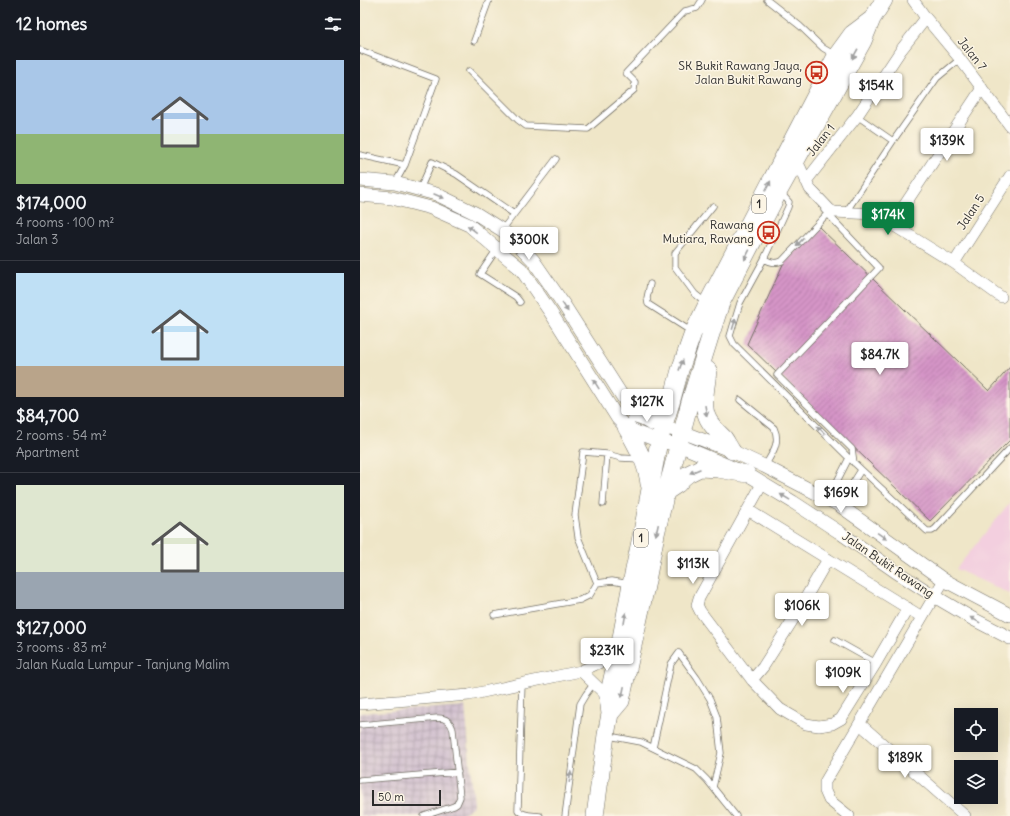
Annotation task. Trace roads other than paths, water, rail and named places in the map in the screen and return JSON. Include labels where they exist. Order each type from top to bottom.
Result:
[{"type":"main road","name":"1","points":[[610,714],[621,701],[656,534],[662,434],[680,370],[694,333],[715,303],[780,192],[863,40],[872,19],[884,0]]},
{"type":"main road","name":"1","points":[[595,816],[610,714],[608,697],[631,584],[658,492],[681,438],[703,360],[715,303],[836,56],[852,34],[872,19]]},
{"type":"main road","points":[[715,303],[709,369],[704,402],[705,412],[712,426],[732,451]]},
{"type":"main road","points":[[671,403],[661,418],[631,421],[637,447],[646,468],[649,480],[658,492],[678,484],[688,474],[700,468],[718,469],[747,474]]},
{"type":"street","name":"Jalan 7","points":[[913,0],[960,59],[1010,126]]},
{"type":"street","name":"Jalan 1","points":[[806,181],[857,116],[901,50],[926,18]]},
{"type":"street","points":[[892,224],[982,88]]},
{"type":"street","points":[[800,167],[810,189],[830,210],[834,212],[875,214],[954,263],[1001,297]]},
{"type":"street","name":"Jalan 5","points":[[954,263],[1010,176]]},
{"type":"street","points":[[360,180],[395,183],[436,194],[475,212],[511,237],[533,260],[564,305],[624,399],[631,421],[618,419],[555,319],[521,269],[468,225],[431,208],[392,198],[360,195]]},
{"type":"street","points":[[540,296],[552,288]]},
{"type":"street","name":"Jalan Bukit Rawang","points":[[631,421],[651,424],[662,434],[732,451],[764,466],[833,502],[944,580],[1010,615]]},
{"type":"street","name":"Jalan Bukit Rawang","points":[[681,438],[747,474],[792,502],[934,596],[973,619],[1010,638]]},
{"type":"street","points":[[762,484],[699,598],[697,605],[700,612],[752,680],[780,709],[806,724],[818,726],[832,724],[841,719],[908,608]]},
{"type":"street","points":[[833,502],[825,510],[828,518],[839,532]]},
{"type":"street","points":[[748,510],[922,616]]},
{"type":"street","points":[[752,680],[763,667],[828,559]]},
{"type":"street","points":[[849,816],[829,800],[825,791],[825,782],[944,580]]},
{"type":"street","points":[[360,704],[470,695],[581,671],[612,657],[618,651]]},
{"type":"street","points":[[581,671],[608,697]]},
{"type":"street","points":[[860,724],[965,816]]},
{"type":"lane","points":[[474,41],[489,0]]},
{"type":"lane","points":[[468,71],[526,126],[588,129],[634,90],[635,82],[626,73],[685,11],[697,8],[702,0]]},
{"type":"lane","points":[[767,0],[800,26],[823,48],[836,56]]},
{"type":"lane","points":[[360,50],[436,79],[405,164],[395,183]]},
{"type":"lane","points":[[846,212],[937,78],[960,59]]},
{"type":"lane","points":[[824,111],[818,133],[806,153],[800,167],[800,177],[813,199],[879,268],[777,375],[852,449],[854,463]]},
{"type":"lane","points":[[857,116],[893,141]]},
{"type":"lane","points":[[360,155],[405,164]]},
{"type":"lane","points":[[502,230],[556,160]]},
{"type":"lane","points":[[419,190],[432,162],[456,174],[514,214]]},
{"type":"lane","points":[[780,192],[789,202],[788,207],[764,258],[740,302],[730,336],[734,344],[861,470],[925,530],[930,532],[935,529],[1010,448]]},
{"type":"lane","points":[[713,206],[675,253],[675,267],[695,294],[700,298],[715,303]]},
{"type":"lane","points":[[764,258],[772,263],[782,261],[827,214]]},
{"type":"lane","points":[[497,249],[480,274],[516,297],[520,302]]},
{"type":"lane","points":[[650,284],[647,298],[648,304],[694,333]]},
{"type":"lane","points":[[740,400],[774,428],[776,432],[776,445],[764,466]]},
{"type":"lane","points":[[597,583],[578,537],[575,515],[583,452],[643,460]]},
{"type":"lane","points":[[603,504],[607,454]]},
{"type":"lane","points":[[833,502],[849,458]]},
{"type":"lane","points":[[833,502],[861,470]]},
{"type":"lane","points":[[597,583],[612,581],[631,584]]},
{"type":"lane","points":[[494,615],[580,600],[590,595],[597,583]]},
{"type":"lane","points":[[835,640],[876,663]]},
{"type":"lane","points":[[653,748],[671,664],[679,653],[710,699],[717,717],[721,753],[713,787]]},
{"type":"lane","points":[[522,683],[518,810],[523,814],[540,816]]},
{"type":"lane","points":[[565,816],[580,704],[594,683]]},
{"type":"lane","points":[[360,726],[438,718],[446,719],[450,722],[453,730],[460,797],[457,804],[451,808],[424,816]]},
{"type":"lane","points":[[606,735],[641,742],[696,769],[713,787],[736,816]]},
{"type":"lane","points":[[360,780],[458,772]]},
{"type":"place","name":"SK Bukit Rawang Jaya, Jalan Bukit Rawang","points":[[817,73]]},
{"type":"place","name":"Rawang Mutiara, Rawang","points":[[769,232]]}]
